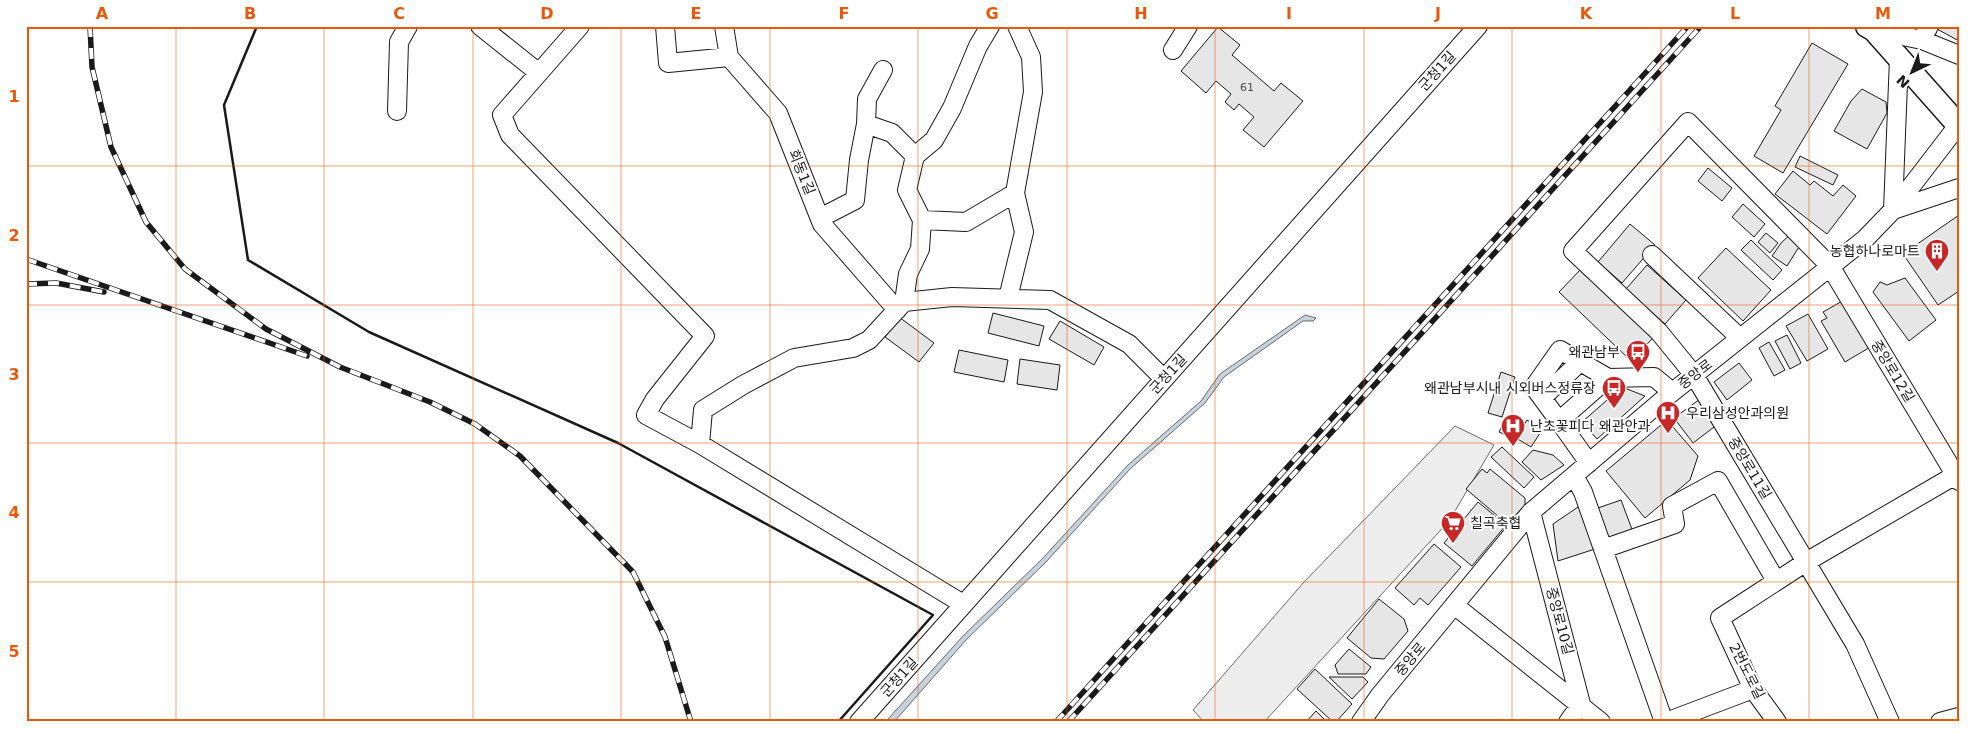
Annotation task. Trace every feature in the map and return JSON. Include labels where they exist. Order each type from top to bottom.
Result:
[{"type":"main road","points":[[1870,28],[1959,125]]},
{"type":"street","points":[[398,111],[399,42],[408,26]]},
{"type":"street","points":[[480,26],[538,73]]},
{"type":"street","points":[[560,26],[564,44]]},
{"type":"street","points":[[580,26],[502,115],[510,135],[705,336],[655,399],[646,415],[700,444],[963,604]]},
{"type":"street","points":[[665,26],[668,63],[729,57],[726,27]]},
{"type":"street","points":[[700,444],[703,410],[743,385],[794,358],[853,348],[869,340],[900,306],[908,274],[920,249],[922,220],[907,190],[915,156],[934,140],[952,108],[978,46],[990,26]]},
{"type":"street","points":[[1008,298],[1024,232],[1015,194],[1033,92],[1031,56],[1017,26]]},
{"type":"street","points":[[1173,50],[1188,26]]},
{"type":"street","name":"군청1길","points":[[859,722],[1478,26]]},
{"type":"street","points":[[1870,28],[1926,33],[1959,55]]},
{"type":"street","name":"회동1길","points":[[729,57],[778,113],[822,224],[900,306]]},
{"type":"street","points":[[1899,58],[1893,210],[1959,188]]},
{"type":"street","points":[[820,218],[855,200],[866,124],[867,99],[883,70]]},
{"type":"street","name":"중앙로12길","points":[[1694,375],[1659,332],[1573,251],[1688,122],[1830,266],[1958,476],[1806,562]]},
{"type":"street","points":[[866,124],[892,132],[915,156]]},
{"type":"street","name":"중앙로","points":[[1361,722],[1380,695],[1531,512],[1672,392],[1865,240],[1893,210],[1959,125]]},
{"type":"street","points":[[922,220],[966,222],[1015,194]]},
{"type":"street","points":[[1652,255],[1740,338]]},
{"type":"street","points":[[900,306],[952,297],[1050,300],[1129,344],[1164,378]]},
{"type":"street","points":[[1589,463],[1534,387],[1560,350],[1608,378],[1654,377],[1672,392]]},
{"type":"street","name":"중앙로11길","points":[[1694,375],[1855,644],[1890,722]]},
{"type":"street","points":[[1559,421],[1608,378]]},
{"type":"street","points":[[1574,476],[1583,492],[1665,722],[1753,689]]},
{"type":"street","points":[[1603,549],[1675,524],[1672,506],[1718,481],[1776,581],[1806,562]]},
{"type":"street","name":"중앙로10길","points":[[1531,512],[1582,704]]},
{"type":"street","name":"2번도로길","points":[[1776,581],[1720,618],[1753,689],[1777,722]]},
{"type":"street","points":[[1454,605],[1582,704],[1601,722]]},
{"type":"street","points":[[1568,722],[1582,704]]},
{"type":"street","points":[[1940,722],[1959,717]]},
{"type":"shaded area","points":[[1305,315],[1316,318],[1313,321],[1303,321],[1224,377],[1205,403],[1130,469],[1046,562],[966,640],[894,722],[888,719],[963,636],[1043,558],[1128,465],[1201,401],[1220,374]]},
{"type":"shaded area","points":[[1455,426],[1494,445],[1449,521],[1264,722],[1204,722],[1193,710],[1304,582]]},
{"type":"building","points":[[1939,26],[1959,26],[1959,41],[1937,29]]},
{"type":"building","points":[[1218,27],[1240,45],[1232,55],[1274,91],[1281,83],[1303,101],[1264,147],[1243,130],[1254,117],[1239,104],[1234,110],[1225,102],[1231,94],[1216,81],[1206,93],[1181,71]]},
{"type":"building","points":[[1812,43],[1848,64],[1783,173],[1754,156],[1781,110],[1775,106]]},
{"type":"building","points":[[1862,89],[1886,102],[1887,113],[1867,149],[1834,131],[1851,101]]},
{"type":"building","points":[[1800,156],[1838,175],[1833,185],[1795,167]]},
{"type":"building","points":[[1708,168],[1732,188],[1722,201],[1698,181]]},
{"type":"building","points":[[1793,171],[1810,185],[1814,181],[1833,196],[1843,185],[1856,196],[1827,234],[1775,194]]},
{"type":"building","points":[[1743,204],[1765,224],[1754,237],[1732,217]]},
{"type":"building","name":"농협하나로마트","points":[[1959,215],[1959,291],[1938,305],[1903,254]]},
{"type":"building","points":[[1630,224],[1655,245],[1622,283],[1598,262]]},
{"type":"building","points":[[1793,232],[1802,242],[1787,266],[1772,256],[1781,243]]},
{"type":"building","points":[[1766,233],[1778,243],[1770,253],[1758,242]]},
{"type":"building","points":[[1751,240],[1782,270],[1773,280],[1741,250]]},
{"type":"building","points":[[1726,248],[1771,290],[1743,321],[1698,278]]},
{"type":"building","points":[[1647,265],[1686,300],[1665,324],[1626,289]]},
{"type":"building","points":[[1581,269],[1653,338],[1631,361],[1559,292]]},
{"type":"building","points":[[1905,278],[1936,320],[1909,341],[1873,292],[1880,282],[1887,285]]},
{"type":"building","points":[[1844,300],[1872,346],[1845,362],[1821,321],[1827,318],[1823,312]]},
{"type":"building","points":[[993,313],[1044,326],[1039,346],[988,333]]},
{"type":"building","points":[[1808,314],[1828,349],[1807,361],[1786,326]]},
{"type":"building","points":[[899,317],[934,343],[919,362],[885,337]]},
{"type":"building","points":[[1060,321],[1104,347],[1094,365],[1049,339]]},
{"type":"building","points":[[1787,335],[1801,363],[1790,369],[1775,341]]},
{"type":"building","points":[[1769,342],[1785,370],[1774,376],[1759,348]]},
{"type":"building","points":[[959,350],[1008,360],[1004,382],[954,372]]},
{"type":"building","points":[[1020,359],[1060,365],[1057,390],[1017,384]]},
{"type":"building","points":[[1739,363],[1752,380],[1727,400],[1714,382]]},
{"type":"building","points":[[1501,372],[1515,377],[1502,417],[1488,413]]},
{"type":"building","name":"왜관남부시내 시외버스정류장","points":[[1622,387],[1645,396],[1597,439],[1582,422]]},
{"type":"building","points":[[1700,399],[1718,424],[1693,443],[1674,418]]},
{"type":"building","points":[[1507,416],[1521,423],[1514,439],[1499,432]]},
{"type":"building","points":[[1527,420],[1542,430],[1531,447],[1516,438]]},
{"type":"building","points":[[1667,420],[1698,456],[1690,480],[1645,518],[1606,471]]},
{"type":"building","points":[[1502,447],[1534,477],[1524,488],[1491,457]]},
{"type":"building","points":[[1533,450],[1553,455],[1564,465],[1541,480],[1522,462]]},
{"type":"building","points":[[1482,469],[1487,473],[1490,469],[1525,498],[1525,505],[1514,517],[1517,521],[1512,528],[1466,489]]},
{"type":"building","points":[[1621,500],[1633,532],[1606,541],[1595,509]]},
{"type":"building","points":[[1478,502],[1506,525],[1472,566],[1444,543]]},
{"type":"building","points":[[1581,505],[1595,549],[1558,561],[1553,524]]},
{"type":"building","points":[[1434,544],[1461,567],[1428,605],[1420,598],[1414,605],[1395,588]]},
{"type":"building","points":[[1379,599],[1404,619],[1408,631],[1384,659],[1371,658],[1347,638]]},
{"type":"building","points":[[1349,649],[1371,667],[1366,674],[1338,674],[1335,665]]},
{"type":"building","points":[[1315,669],[1352,704],[1336,722],[1333,722],[1297,689]]},
{"type":"building","points":[[1329,677],[1363,677],[1368,682],[1352,699]]},
{"type":"building","points":[[1316,711],[1327,722],[1306,722]]},
{"type":"railway","points":[[90,26],[92,67],[111,147],[146,222],[185,269],[266,329],[340,367],[430,402],[475,424],[520,456],[633,572],[665,637],[691,722]]},
{"type":"railway","points":[[1056,722],[1688,26]]},
{"type":"railway","points":[[1068,722],[1701,26]]},
{"type":"railway","points":[[26,259],[307,356]]},
{"type":"railway","points":[[26,284],[56,283],[104,292]]},
{"type":"wall","points":[[257,26],[224,105],[248,260],[369,332],[618,443],[933,615],[838,722]]},
{"type":"place","name":"농협하나로마트","points":[[1937,272]]},
{"type":"place","name":"왜관남부","points":[[1638,373]]},
{"type":"place","name":"왜관남부시내 시외버스정류장","points":[[1614,409]]},
{"type":"place","name":"우리삼성안과의원","points":[[1668,434]]},
{"type":"place","name":"난초꽃피다 왜관안과","points":[[1513,447]]},
{"type":"place","name":"칠곡축협","points":[[1453,544]]}]
